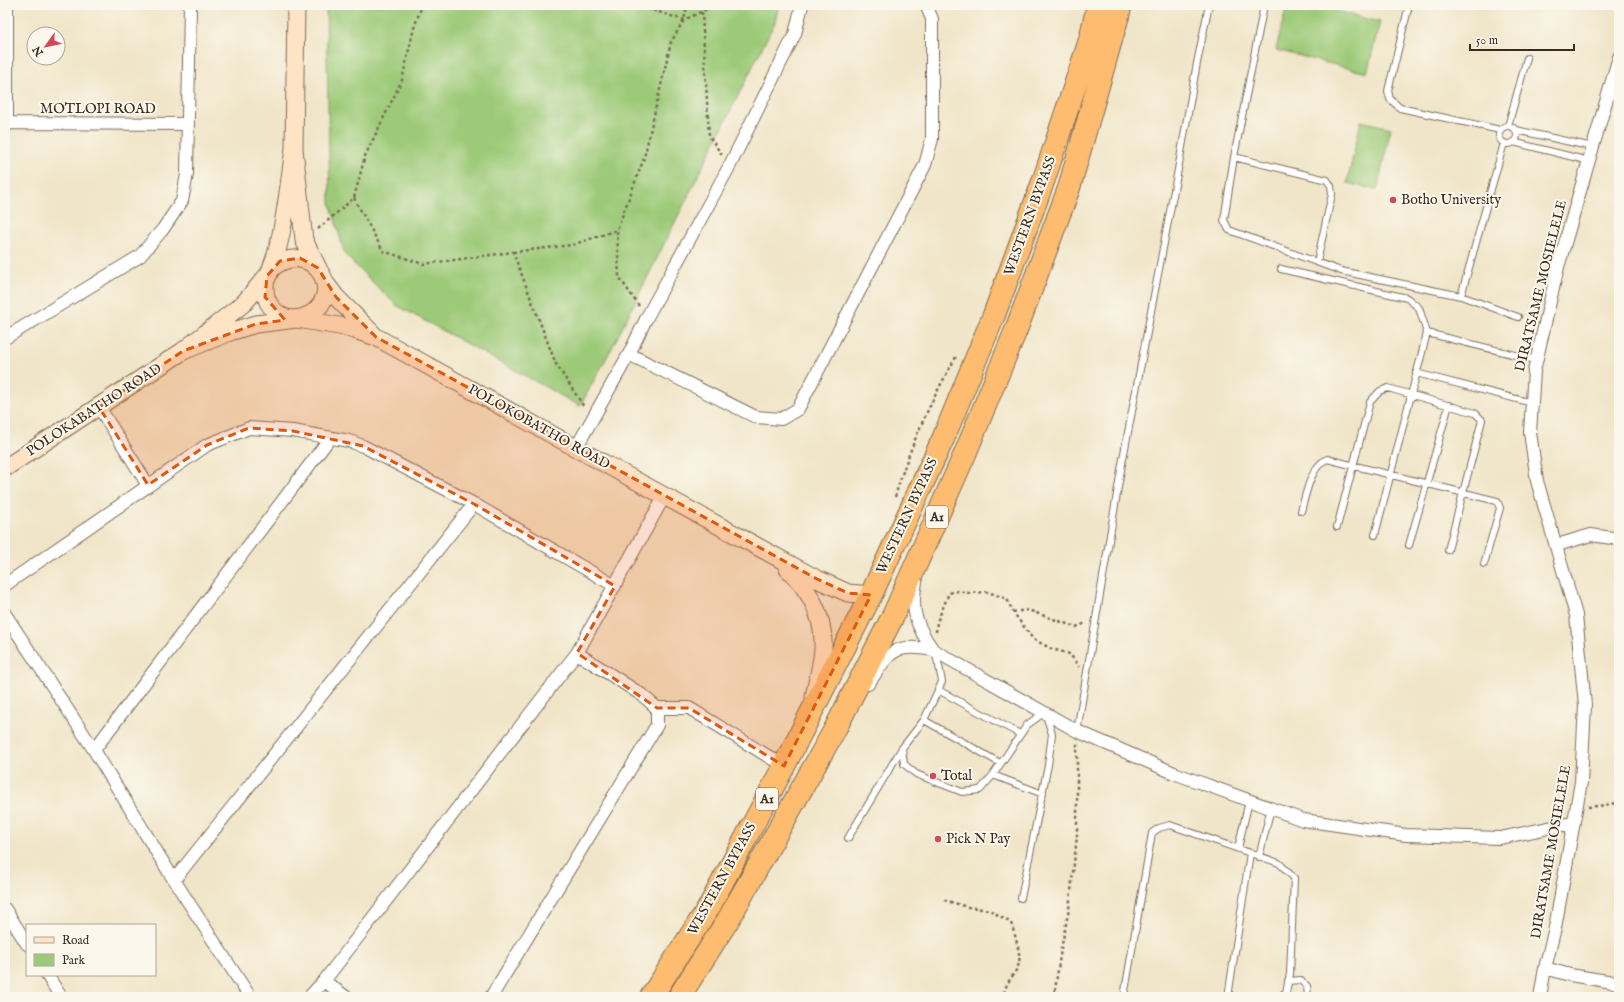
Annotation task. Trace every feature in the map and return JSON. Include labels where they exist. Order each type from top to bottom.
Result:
[{"type":"highway","name":"WESTERN BYPASS","points":[[651,997],[709,907],[812,713],[871,595],[943,440],[994,314],[1044,179],[1090,40],[1098,5]]},
{"type":"highway","name":"WESTERN BYPASS","points":[[679,997],[728,920],[834,731],[893,616],[950,487],[1016,330],[1069,188],[1121,5]]},
{"type":"street","points":[[6,126],[7,5]]},
{"type":"street","points":[[5,338],[140,256],[159,234],[182,201],[187,174],[190,5]]},
{"type":"street","points":[[296,5],[294,149],[285,215],[264,286],[265,297],[270,306],[287,318],[297,319]]},
{"type":"street","points":[[576,448],[629,354],[647,316],[729,167],[795,34],[802,5]]},
{"type":"street","points":[[629,354],[756,417],[781,419],[798,409],[925,164],[932,139],[932,19],[926,5]]},
{"type":"street","name":"DIRATSAME MOSIELELE","points":[[1540,997],[1545,968],[1555,928],[1580,782],[1585,705],[1576,615],[1557,545],[1537,482],[1530,432],[1534,371],[1558,268],[1619,56]]},
{"type":"street","name":"MOTLOPI ROAD","points":[[6,126],[188,124]]},
{"type":"street","points":[[294,149],[304,240],[321,274],[336,297],[376,338]]},
{"type":"street","points":[[290,258],[300,258],[310,262],[321,274],[325,291],[322,302],[316,310],[308,316],[297,319],[256,324],[230,332],[183,351],[244,302],[280,261],[290,258]]},
{"type":"street","name":"POLOKOBATHO ROAD","points":[[297,319],[345,327],[376,338],[834,588],[848,593],[871,595]]},
{"type":"street","name":"POLOKABATHO ROAD","points":[[5,468],[183,351]]},
{"type":"street","points":[[99,407],[148,485]]},
{"type":"street","points":[[5,585],[207,445],[249,428],[293,431],[350,441],[363,446],[474,504],[615,586]]},
{"type":"street","points":[[94,750],[330,438]]},
{"type":"street","points":[[933,650],[923,635],[917,622],[913,596],[917,580],[950,487]]},
{"type":"street","points":[[309,997],[324,981],[577,653],[665,495]]},
{"type":"street","points":[[174,880],[474,504]]},
{"type":"street","points":[[1557,545],[1591,535],[1619,539]]},
{"type":"street","points":[[774,555],[805,587],[814,603],[821,624],[823,643],[812,713]]},
{"type":"street","points":[[5,614],[94,750],[174,880],[250,997]]},
{"type":"street","points":[[834,731],[886,658],[895,651],[905,647],[917,647],[933,650],[1077,731],[1174,773],[1303,820],[1406,835],[1500,838],[1572,823]]},
{"type":"street","points":[[577,653],[642,695],[657,708],[689,708],[784,766]]},
{"type":"street","points":[[491,997],[657,725],[657,708]]},
{"type":"street","points":[[5,909],[26,942]]},
{"type":"street","points":[[1545,968],[1570,975],[1619,983]]},
{"type":"street","points":[[48,976],[61,997]]},
{"type":"street","points":[[324,981],[346,997]]},
{"type":"lane","points":[[1077,731],[1123,456],[1209,5]]},
{"type":"lane","points":[[1264,5],[1234,157],[1224,220],[1229,230],[1341,271],[1461,296],[1518,317]]},
{"type":"lane","points":[[1409,5],[1388,91],[1390,99],[1400,108],[1500,130]]},
{"type":"lane","points":[[1508,126],[1527,58]]},
{"type":"lane","points":[[1589,161],[1513,142],[1509,144],[1500,139],[1500,130],[1503,127],[1508,126],[1516,130],[1593,147]]},
{"type":"lane","points":[[1513,142],[1516,139],[1516,130]]},
{"type":"lane","points":[[1461,296],[1504,142]]},
{"type":"lane","points":[[1234,157],[1326,180],[1331,186],[1332,194],[1317,262]]},
{"type":"lane","points":[[1281,270],[1407,298],[1419,308],[1427,333],[1375,535]]},
{"type":"lane","points":[[1427,333],[1536,360]]},
{"type":"lane","points":[[1416,373],[1532,403]]},
{"type":"lane","points":[[1337,527],[1370,402],[1380,390],[1388,388],[1474,413],[1482,420],[1448,550]]},
{"type":"lane","points":[[1409,545],[1448,406]]},
{"type":"lane","points":[[1301,511],[1314,473],[1320,462],[1327,459],[1354,465],[1390,476],[1497,501],[1500,508],[1484,564]]},
{"type":"lane","points":[[848,838],[902,748],[924,720],[942,682],[939,666],[933,650]]},
{"type":"lane","points":[[938,690],[1020,734]]},
{"type":"lane","points":[[902,748],[904,764],[916,774],[962,792],[980,790],[993,775],[1027,725],[1045,712],[1052,734],[1048,765],[1021,898]]},
{"type":"lane","points":[[924,720],[1000,763]]},
{"type":"lane","points":[[993,775],[1042,794]]},
{"type":"lane","points":[[1238,848],[1250,801]]},
{"type":"lane","points":[[1260,857],[1271,808]]},
{"type":"lane","points":[[1124,997],[1152,833],[1159,828],[1170,825],[1280,863],[1294,878],[1292,945],[1288,981],[1286,992],[1279,997]]},
{"type":"lane","points":[[1228,997],[1250,853]]},
{"type":"lane","points":[[1288,981],[1300,980],[1307,986],[1308,997]]},
{"type":"path","points":[[304,240],[354,198],[365,156],[402,80],[414,28],[422,5]]},
{"type":"path","points":[[636,5],[684,20],[711,7],[742,5]]},
{"type":"path","points":[[647,316],[619,277],[617,230],[644,158],[671,42],[684,20],[687,5]]},
{"type":"path","points":[[702,12],[709,136],[729,167]]},
{"type":"path","points":[[354,198],[383,251],[423,264],[572,245],[617,230]]},
{"type":"path","points":[[512,252],[556,364],[592,419]]},
{"type":"path","points":[[894,500],[904,468],[921,425],[958,354]]},
{"type":"path","points":[[933,650],[937,622],[949,593],[958,591],[979,593],[988,592],[1007,598],[1013,612],[1033,639],[1052,649],[1070,654],[1086,677]]},
{"type":"path","points":[[1013,612],[1028,610],[1076,627],[1095,620]]},
{"type":"path","points":[[1054,997],[1069,909],[1077,836],[1077,731]]},
{"type":"path","points":[[1575,808],[1606,805],[1619,802]]},
{"type":"path","points":[[944,900],[968,907],[990,910],[1011,923],[1016,938],[1019,963],[1004,990],[1004,997]]},
{"type":"highlighted area","points":[[300,258],[318,268],[336,297],[376,337],[817,579],[848,593],[871,595],[784,766],[689,708],[657,708],[577,653],[615,586],[474,504],[363,446],[293,431],[249,428],[207,445],[148,485],[99,407],[183,351],[256,324],[285,320],[265,297],[267,276],[280,261]]},
{"type":"green space","points":[[326,5],[779,5],[775,22],[613,346],[580,406],[396,305],[345,255],[330,202]]},
{"type":"green space","points":[[1287,5],[1312,5],[1380,22],[1367,73],[1276,50]]},
{"type":"green space","points":[[1361,121],[1391,128],[1377,190],[1347,183]]},
{"type":"place","name":"Botho University","points":[[1393,200]]},
{"type":"place","name":"Total","points":[[933,776]]},
{"type":"place","name":"Pick N Pay","points":[[938,839]]}]
